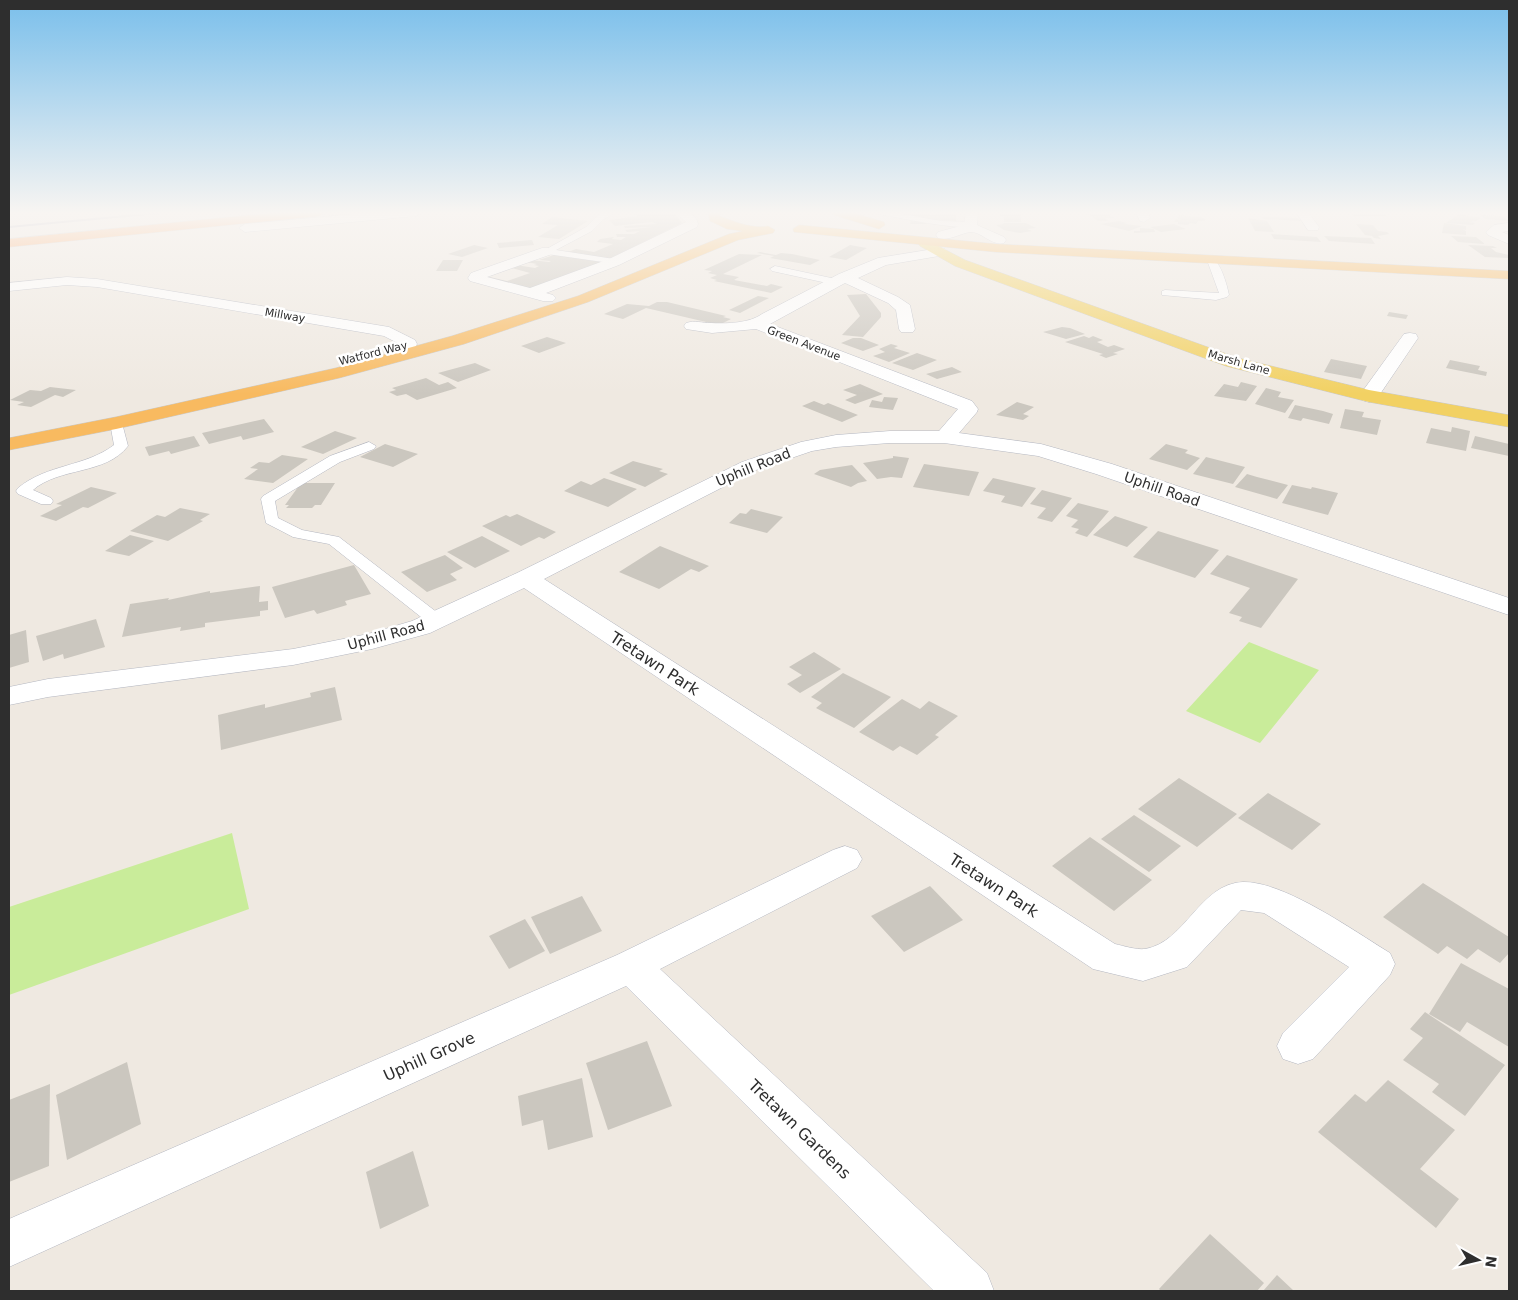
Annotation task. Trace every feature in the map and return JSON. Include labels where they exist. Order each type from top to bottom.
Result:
[{"type":"highway","name":"Watford Way","points":[[9,433],[136,408],[409,344],[481,323],[617,273]]},
{"type":"highway","name":"Watford Way","points":[[9,444],[116,423],[339,373],[458,340],[583,299],[629,273]]},
{"type":"highway","points":[[1463,273],[1509,275]]},
{"type":"main road","name":"Marsh Lane","points":[[991,273],[1232,362],[1369,396],[1509,421]]},
{"type":"street","points":[[485,273],[475,278],[551,298]]},
{"type":"street","points":[[532,293],[586,273]]},
{"type":"street","name":"Green Avenue","points":[[759,324],[768,317],[856,273]]},
{"type":"street","points":[[840,280],[893,300],[904,308],[907,329]]},
{"type":"street","name":"Millway","points":[[9,287],[68,281],[97,283],[389,332],[409,344]]},
{"type":"street","points":[[692,326],[712,328],[759,324]]},
{"type":"street","name":"Green Avenue","points":[[759,324],[965,405],[968,409],[967,412],[944,437]]},
{"type":"street","points":[[1369,396],[1410,338]]},
{"type":"street","name":"Uphill Road","points":[[9,696],[48,688],[293,657],[372,642],[437,621],[712,483],[780,454],[836,441],[890,437],[944,437],[1041,450],[1104,469],[1509,607]]},
{"type":"street","name":"Tretawn Park","points":[[526,578],[1106,958],[1143,965],[1174,956],[1229,900],[1244,896],[1273,901],[1376,964],[1298,1046]]},
{"type":"street","name":"Uphill Grove","points":[[9,1243],[631,966],[845,860]]},
{"type":"street","name":"Tretawn Gardens","points":[[631,966],[969,1291]]},
{"type":"lane","points":[[797,273],[840,280]]},
{"type":"lane","points":[[1165,293],[1216,297],[1224,295],[1217,273]]},
{"type":"lane","points":[[46,501],[23,491],[30,483],[46,475],[101,460],[116,452],[121,446],[116,423]]},
{"type":"lane","points":[[369,446],[335,459],[268,499],[271,520],[298,534],[334,540],[437,621]]},
{"type":"green space","points":[[1249,642],[1319,670],[1260,743],[1186,711]]},
{"type":"green space","points":[[232,833],[249,909],[9,995],[9,907]]},
{"type":"building","points":[[530,273],[574,273],[529,290],[489,278],[507,281]]},
{"type":"building","points":[[708,273],[726,273],[723,274],[739,277],[734,280],[783,287],[771,293],[714,281],[717,280],[710,278],[717,275]]},
{"type":"building","points":[[866,294],[881,313],[881,317],[863,337],[842,335],[860,316],[847,295]]},
{"type":"building","points":[[758,296],[769,298],[740,313],[729,310]]},
{"type":"building","points":[[657,302],[667,302],[726,316],[723,317],[731,319],[719,325],[646,308],[623,319],[604,314],[627,304],[649,306]]},
{"type":"building","points":[[1389,312],[1408,315],[1406,319],[1387,316]]},
{"type":"building","points":[[1062,327],[1085,334],[1066,339],[1043,332]]},
{"type":"building","points":[[1084,336],[1089,338],[1093,336],[1103,340],[1097,342],[1108,347],[1114,345],[1125,349],[1113,353],[1118,354],[1106,358],[1099,355],[1103,354],[1065,342]]},
{"type":"building","points":[[547,337],[566,343],[539,353],[521,346]]},
{"type":"building","points":[[853,338],[861,338],[879,345],[863,351],[841,343]]},
{"type":"building","points":[[891,344],[898,346],[894,348],[910,353],[889,362],[873,356],[885,352],[879,349]]},
{"type":"building","points":[[917,353],[937,360],[913,370],[892,363]]},
{"type":"building","points":[[1331,359],[1367,366],[1361,379],[1324,372]]},
{"type":"building","points":[[1450,360],[1480,366],[1478,370],[1487,372],[1486,376],[1446,368]]},
{"type":"building","points":[[475,363],[491,370],[458,382],[438,373]]},
{"type":"building","points":[[952,367],[962,372],[937,379],[926,374]]},
{"type":"building","points":[[426,378],[439,385],[448,382],[457,388],[417,400],[406,394],[397,396],[389,392],[396,390],[392,388]]},
{"type":"building","points":[[1241,382],[1257,386],[1246,401],[1214,396],[1224,384],[1238,387]]},
{"type":"building","points":[[860,384],[883,394],[855,404],[845,400],[857,395],[843,390]]},
{"type":"building","points":[[50,387],[76,390],[63,397],[55,395],[31,407],[17,405],[24,402],[10,400],[30,390],[41,391]]},
{"type":"building","points":[[1266,388],[1281,392],[1278,397],[1294,400],[1285,413],[1255,404]]},
{"type":"building","points":[[884,397],[898,398],[893,410],[869,407],[872,400],[882,402]]},
{"type":"building","points":[[814,401],[824,405],[828,403],[858,415],[842,422],[802,406]]},
{"type":"building","points":[[1017,402],[1034,407],[1023,414],[1029,416],[1023,420],[996,415]]},
{"type":"building","points":[[1295,405],[1333,414],[1329,424],[1303,418],[1301,421],[1288,418]]},
{"type":"building","points":[[1345,409],[1364,412],[1362,417],[1381,420],[1377,435],[1340,428]]},
{"type":"building","points":[[264,419],[274,432],[243,440],[241,436],[209,444],[202,433]]},
{"type":"building","points":[[1452,427],[1470,431],[1466,451],[1426,443],[1431,428],[1451,432]]},
{"type":"building","points":[[335,431],[357,438],[323,454],[301,447]]},
{"type":"building","points":[[194,436],[200,446],[171,454],[169,451],[149,456],[145,447]]},
{"type":"building","points":[[1475,436],[1509,444],[1509,456],[1471,448]]},
{"type":"building","points":[[385,444],[418,454],[393,467],[360,457]]},
{"type":"building","points":[[1166,444],[1188,450],[1185,453],[1200,458],[1187,470],[1149,459]]},
{"type":"building","points":[[282,455],[308,459],[273,483],[244,479],[258,469],[250,468],[259,462],[269,463]]},
{"type":"building","points":[[893,456],[909,458],[902,478],[877,479],[863,463],[893,458]]},
{"type":"building","points":[[1206,457],[1245,467],[1233,484],[1193,474]]},
{"type":"building","points":[[633,461],[663,469],[659,471],[668,474],[645,487],[609,473]]},
{"type":"building","points":[[924,464],[979,472],[969,496],[913,487]]},
{"type":"building","points":[[852,465],[867,481],[851,487],[814,474],[820,470]]},
{"type":"building","points":[[1247,474],[1288,485],[1277,499],[1235,487]]},
{"type":"building","points":[[604,478],[637,489],[608,507],[564,491],[581,481],[591,485]]},
{"type":"building","points":[[993,478],[1036,488],[1022,507],[1001,502],[1005,496],[983,491]]},
{"type":"building","points":[[301,483],[335,483],[321,505],[315,505],[312,508],[286,508],[289,505],[285,505]]},
{"type":"building","points":[[1292,485],[1338,493],[1328,515],[1282,503]]},
{"type":"building","points":[[91,487],[117,493],[88,508],[83,507],[56,521],[40,516],[62,505],[56,504]]},
{"type":"building","points":[[1042,490],[1072,498],[1052,522],[1037,518],[1046,508],[1030,504]]},
{"type":"building","points":[[1078,503],[1109,511],[1087,537],[1075,533],[1079,529],[1071,527],[1078,520],[1066,516]]},
{"type":"building","points":[[180,508],[210,514],[200,520],[203,521],[168,541],[130,531],[157,515],[165,517]]},
{"type":"building","points":[[751,509],[783,517],[767,533],[729,523],[740,513],[746,514]]},
{"type":"building","points":[[517,514],[556,532],[544,539],[539,537],[521,546],[482,526],[506,515],[510,517]]},
{"type":"building","points":[[1115,516],[1148,527],[1127,547],[1093,535]]},
{"type":"building","points":[[1158,531],[1219,550],[1195,578],[1133,557]]},
{"type":"building","points":[[130,535],[154,541],[129,556],[105,551]]},
{"type":"building","points":[[482,536],[510,551],[475,568],[447,552]]},
{"type":"building","points":[[660,546],[709,566],[699,572],[691,569],[659,589],[619,572]]},
{"type":"building","points":[[445,555],[463,568],[450,574],[457,580],[427,592],[401,572]]},
{"type":"building","points":[[1227,555],[1298,579],[1261,628],[1239,621],[1242,617],[1229,613],[1250,588],[1210,574]]},
{"type":"building","points":[[354,565],[371,594],[345,601],[347,605],[317,614],[314,610],[285,618],[272,587]]},
{"type":"building","points":[[260,586],[259,602],[268,601],[268,610],[260,611],[260,616],[205,623],[205,627],[180,631],[181,627],[122,637],[130,604],[169,598],[168,600],[210,591],[210,593]]},
{"type":"building","points":[[96,619],[105,647],[64,659],[63,654],[43,661],[36,636]]},
{"type":"building","points":[[26,630],[29,662],[9,668],[9,635]]},
{"type":"building","points":[[814,652],[841,669],[800,693],[787,684],[802,675],[789,667]]},
{"type":"building","points":[[843,673],[891,697],[854,728],[816,708],[822,703],[811,697]]},
{"type":"building","points":[[335,687],[342,720],[221,750],[218,715],[265,704],[265,708],[311,697],[310,693]]},
{"type":"building","points":[[902,699],[920,709],[929,701],[958,716],[935,735],[939,737],[917,755],[900,746],[893,751],[859,732]]},
{"type":"building","points":[[1179,778],[1237,814],[1197,847],[1138,809]]},
{"type":"building","points":[[1268,793],[1321,824],[1292,850],[1238,818]]},
{"type":"building","points":[[1134,815],[1181,846],[1149,872],[1101,839]]},
{"type":"building","points":[[1090,837],[1152,880],[1114,911],[1052,866]]},
{"type":"building","points":[[1423,883],[1509,937],[1509,953],[1500,963],[1478,949],[1467,959],[1447,946],[1438,954],[1383,917]]},
{"type":"building","points":[[930,886],[963,920],[904,952],[871,916]]},
{"type":"building","points":[[582,896],[602,931],[550,954],[531,917]]},
{"type":"building","points":[[525,919],[545,951],[509,969],[489,936]]},
{"type":"building","points":[[1461,963],[1509,989],[1509,1047],[1467,1022],[1460,1032],[1429,1014]]},
{"type":"building","points":[[1425,1012],[1505,1065],[1465,1116],[1432,1092],[1439,1084],[1403,1060],[1423,1038],[1410,1029]]},
{"type":"building","points":[[647,1041],[672,1106],[608,1130],[586,1063]]},
{"type":"building","points":[[127,1062],[141,1124],[67,1160],[56,1095]]},
{"type":"building","points":[[582,1078],[593,1137],[548,1150],[543,1120],[522,1126],[518,1096]]},
{"type":"building","points":[[1388,1080],[1455,1130],[1420,1169],[1459,1199],[1436,1228],[1318,1132],[1355,1094],[1366,1102]]},
{"type":"building","points":[[50,1084],[49,1166],[9,1182],[9,1100]]},
{"type":"building","points":[[413,1151],[429,1206],[380,1229],[366,1172]]},
{"type":"building","points":[[1210,1234],[1264,1283],[1257,1291],[1161,1291],[1159,1289]]},
{"type":"building","points":[[1277,1275],[1294,1291],[1263,1291]]}]
